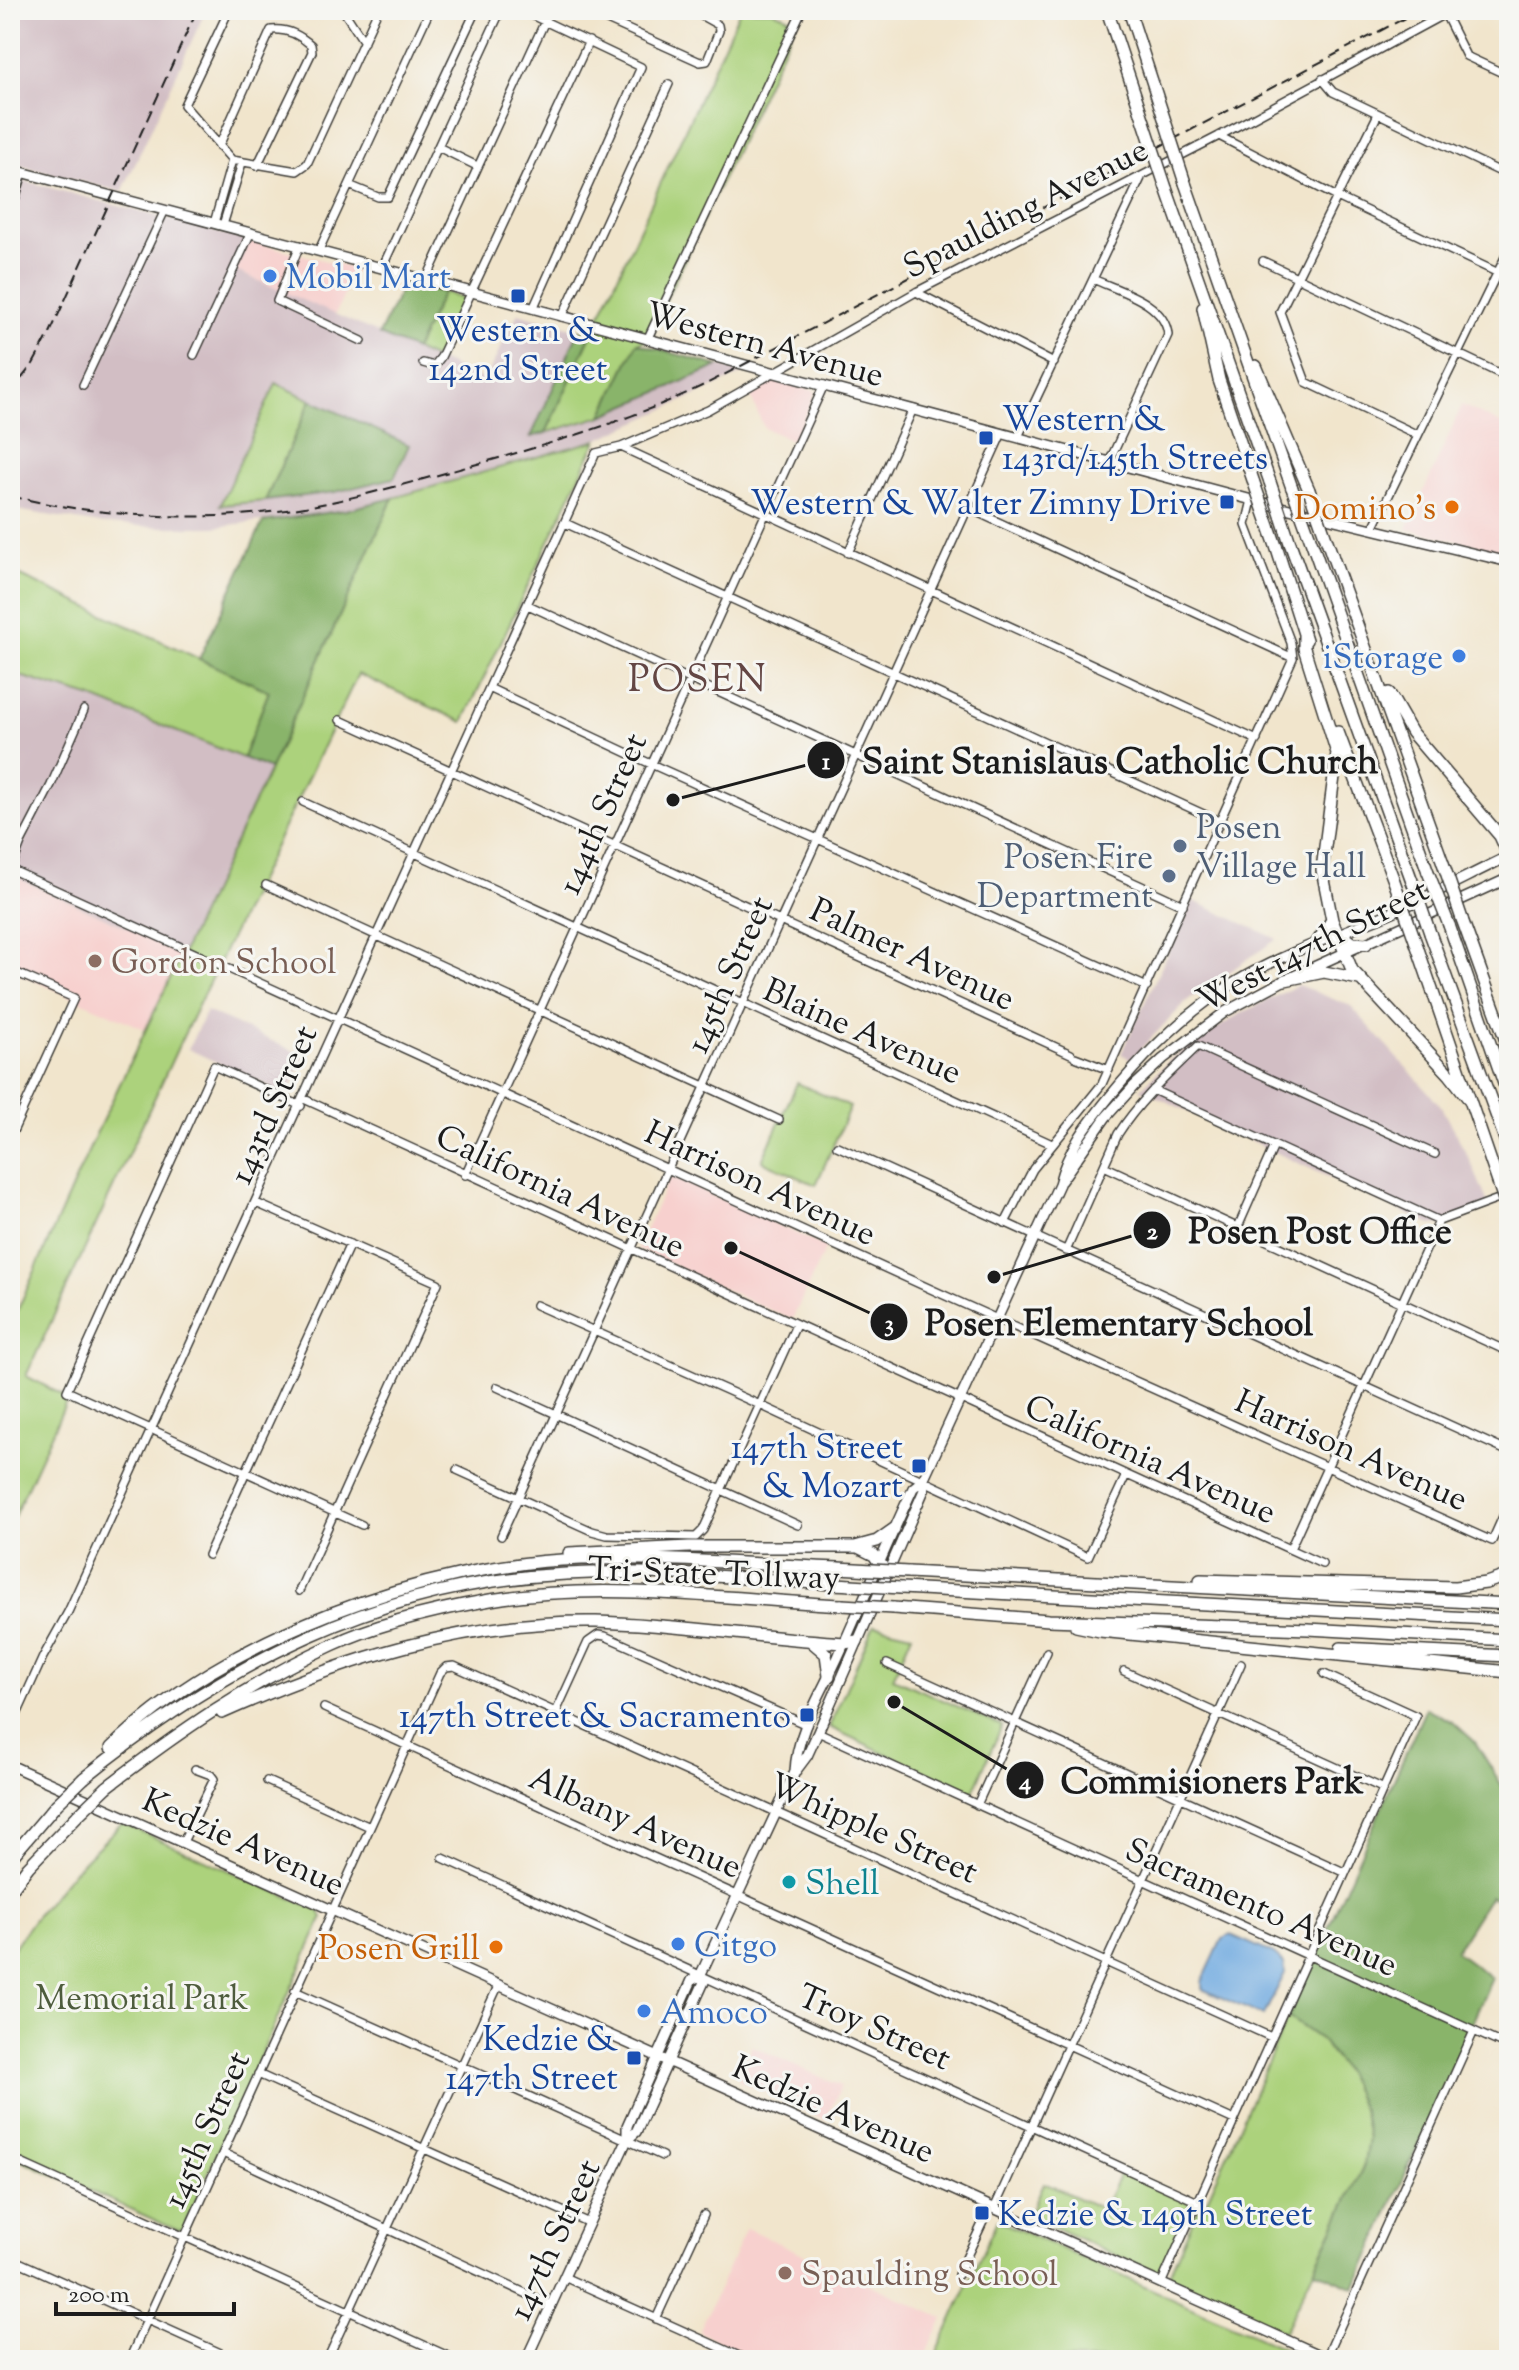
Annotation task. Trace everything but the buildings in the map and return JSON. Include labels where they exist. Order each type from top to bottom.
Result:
[{"type":"highway","points":[[1107,10],[1290,543],[1509,1150]]},
{"type":"highway","points":[[1129,10],[1239,338],[1509,1098]]},
{"type":"highway","points":[[1203,295],[1203,316],[1219,380],[1304,635],[1445,1023],[1509,1213]]},
{"type":"highway","points":[[1239,338],[1258,370],[1309,490],[1509,1049]]},
{"type":"highway","points":[[1304,635],[1304,648],[1337,753],[1322,870],[1332,920],[1352,970],[1468,1098]]},
{"type":"highway","points":[[1374,668],[1412,733],[1504,843],[1509,856]]},
{"type":"highway","points":[[1489,824],[1509,833]]},
{"type":"highway","points":[[1318,941],[1332,920]]},
{"type":"highway","points":[[1338,933],[1353,943],[1366,944]]},
{"type":"highway","points":[[1285,980],[1324,972],[1359,979]]},
{"type":"highway","points":[[495,1568],[512,1561],[586,1551],[689,1547],[855,1547],[874,1543],[894,1529]]},
{"type":"highway","points":[[855,1547],[870,1552],[887,1573]]},
{"type":"highway","points":[[84,1778],[119,1740],[146,1718],[189,1687],[252,1650],[358,1604],[421,1584],[495,1568],[581,1559],[838,1568],[1509,1604]]},
{"type":"highway","name":"Tri-State Tollway","points":[[10,1859],[56,1805],[84,1778],[190,1699],[267,1654],[335,1624],[404,1601],[494,1580],[566,1574],[645,1573],[1509,1620]]},
{"type":"highway","points":[[1099,1582],[1127,1578],[1455,1587],[1486,1583],[1509,1575]]},
{"type":"highway","name":"Tri-State Tollway","points":[[10,1891],[107,1787],[177,1733],[334,1643],[402,1621],[491,1600],[562,1594],[640,1593],[1049,1620],[1509,1640]]},
{"type":"highway","points":[[1049,1620],[1100,1631],[1509,1672]]},
{"type":"highway","points":[[177,1733],[332,1667],[401,1646],[474,1631],[593,1622],[808,1641],[857,1641]]},
{"type":"highway","points":[[808,1641],[826,1654],[829,1676]]},
{"type":"highway","points":[[1292,1649],[1344,1648],[1509,1656]]},
{"type":"main road","name":"Western Avenue","points":[[10,169],[1252,500],[1509,562]]},
{"type":"main road","name":"West 147th Street","points":[[1059,1184],[1065,1161],[1099,1109],[1132,1069],[1172,1030],[1237,981],[1318,941],[1390,913],[1509,856]]},
{"type":"main road","name":"West 147th Street","points":[[795,1772],[795,1755],[807,1725],[913,1488],[923,1480],[1059,1184],[1106,1117],[1163,1059],[1225,1012],[1285,980],[1509,878]]},
{"type":"main road","name":"West 147th Street","points":[[664,2058],[704,1982],[700,1976],[776,1811],[818,1732],[924,1490],[923,1480]]},
{"type":"main road","name":"Kedzie Avenue","points":[[10,1765],[1329,2359]]},
{"type":"main road","name":"147th Street","points":[[526,2360],[627,2140],[636,2132],[664,2058]]},
{"type":"street","points":[[229,10],[184,105],[232,160],[297,171],[307,164],[378,10]]},
{"type":"street","points":[[343,10],[364,42]]},
{"type":"street","points":[[319,250],[430,10]]},
{"type":"street","points":[[349,185],[378,197],[388,197],[476,10]]},
{"type":"street","points":[[382,268],[501,10]]},
{"type":"street","points":[[521,10],[638,64],[640,70],[533,309]]},
{"type":"street","points":[[585,10],[700,62],[707,61],[719,31],[718,25],[691,10]]},
{"type":"street","points":[[647,340],[802,10]]},
{"type":"street","points":[[1449,12],[1466,56],[1509,76]]},
{"type":"street","name":"Spaulding Avenue","points":[[596,453],[621,447],[708,410],[916,292],[1219,136],[1449,12]]},
{"type":"street","points":[[426,280],[545,21]]},
{"type":"street","points":[[219,146],[271,30],[286,30],[302,37],[311,45],[312,52],[257,166]]},
{"type":"street","points":[[423,363],[434,366],[472,293],[589,41]]},
{"type":"street","points":[[1322,79],[1333,92],[1509,176]]},
{"type":"street","points":[[562,317],[669,84]]},
{"type":"street","points":[[1378,114],[1280,312],[1306,382],[1418,435]]},
{"type":"street","points":[[1219,136],[1337,197],[1509,278]]},
{"type":"street","points":[[438,147],[477,166]]},
{"type":"street","points":[[219,224],[232,160]]},
{"type":"street","points":[[219,224],[242,163]]},
{"type":"street","points":[[10,216],[23,173]]},
{"type":"street","points":[[1018,437],[1142,176]]},
{"type":"street","points":[[83,385],[165,210]]},
{"type":"street","points":[[194,355],[251,232]]},
{"type":"street","points":[[300,245],[277,301],[362,341]]},
{"type":"street","points":[[1373,528],[1509,249]]},
{"type":"street","points":[[1263,261],[1509,378]]},
{"type":"street","points":[[1093,279],[1153,307],[1167,326],[1168,335],[1110,460]]},
{"type":"street","points":[[916,292],[1054,363]]},
{"type":"street","name":"144th Street","points":[[465,1175],[824,385]]},
{"type":"street","points":[[848,553],[913,409]]},
{"type":"street","name":"145th Street","points":[[501,1536],[1002,433]]},
{"type":"street","points":[[621,447],[1257,740]]},
{"type":"street","name":"143rd Street","points":[[10,1730],[43,1657],[68,1612],[302,1103],[596,453]]},
{"type":"street","points":[[1005,1223],[1033,1169],[1102,1084],[1293,658],[1291,643],[1246,525],[1252,500]]},
{"type":"street","points":[[968,508],[1293,658]]},
{"type":"street","points":[[565,523],[1221,822]]},
{"type":"street","points":[[528,605],[1183,905]]},
{"type":"street","points":[[489,688],[1147,987]]},
{"type":"street","points":[[11,869],[84,710]]},
{"type":"street","name":"Palmer Avenue","points":[[340,720],[1109,1070]]},
{"type":"street","name":"Blaine Avenue","points":[[303,802],[1052,1144]]},
{"type":"street","name":"Harrison Avenue","points":[[11,869],[1492,1541],[1509,1503]]},
{"type":"street","points":[[266,885],[779,1120]]},
{"type":"street","points":[[10,970],[74,998],[10,1138]]},
{"type":"street","points":[[1066,1251],[1123,1127],[1153,1090],[1198,1046],[1435,1154]]},
{"type":"street","name":"California Avenue","points":[[150,1431],[67,1391],[214,1066],[465,1175],[1322,1564]]},
{"type":"street","points":[[1153,1090],[1439,1221],[1509,1195]]},
{"type":"street","points":[[837,1146],[1509,1452]]},
{"type":"street","points":[[1238,1227],[1274,1146]]},
{"type":"street","points":[[1104,1166],[1509,1352]]},
{"type":"street","points":[[256,1203],[438,1283],[299,1591]]},
{"type":"street","points":[[1290,1549],[1439,1221]]},
{"type":"street","points":[[208,1555],[350,1244]]},
{"type":"street","points":[[536,1305],[1088,1557],[1126,1475]]},
{"type":"street","points":[[457,1470],[607,1535],[696,1537],[703,1530],[722,1490],[796,1325]]},
{"type":"street","points":[[497,1387],[798,1525]]},
{"type":"street","points":[[150,1431],[362,1525]]},
{"type":"street","points":[[556,1712],[588,1642],[598,1635],[807,1725]]},
{"type":"street","points":[[977,1805],[1047,1652]]},
{"type":"street","points":[[887,1664],[1344,1872]]},
{"type":"street","points":[[958,2275],[1032,2126],[1241,1664]]},
{"type":"street","name":"145th Street","points":[[129,2360],[440,1673],[446,1667],[454,1666]]},
{"type":"street","name":"Whipple Street","points":[[454,1666],[1271,2037]]},
{"type":"street","points":[[1124,1671],[1382,1788]]},
{"type":"street","points":[[1161,2284],[1416,1716],[1324,1674]]},
{"type":"street","name":"Albany Avenue","points":[[324,1708],[1234,2120]]},
{"type":"street","name":"Sacramento Avenue","points":[[818,1732],[1509,2047]]},
{"type":"street","points":[[183,1842],[214,1779],[195,1769]]},
{"type":"street","points":[[267,1781],[370,1827]]},
{"type":"street","name":"Troy Street","points":[[443,1858],[1198,2202]]},
{"type":"street","points":[[327,2360],[499,1984]]},
{"type":"street","points":[[295,1991],[662,2156]]},
{"type":"street","points":[[1329,2359],[1474,2031]]},
{"type":"street","points":[[258,2074],[589,2223]]},
{"type":"street","points":[[223,2153],[551,2305]]},
{"type":"street","points":[[10,2179],[14,2160],[457,2360]]},
{"type":"street","points":[[656,2319],[704,2215]]},
{"type":"street","points":[[10,2258],[236,2360]]},
{"type":"street","points":[[564,2277],[748,2360]]},
{"type":"street","points":[[10,2358],[19,2360]]},
{"type":"shaded area","points":[[11,10],[206,10],[122,192],[10,163]]},
{"type":"shaded area","points":[[10,177],[250,241],[236,271],[485,380],[518,313],[579,330],[532,436],[602,416],[719,366],[747,372],[597,440],[346,510],[214,527],[160,527],[101,524],[10,509]],"holes":[[[276,383],[409,445],[394,478],[335,492],[221,503]]]},
{"type":"shaded area","points":[[250,241],[356,269],[335,315],[236,271]]},
{"type":"shaded area","points":[[775,380],[816,391],[794,441],[764,428],[749,393]]},
{"type":"shaded area","points":[[1462,405],[1509,428],[1509,553],[1407,529]]},
{"type":"shaded area","points":[[10,673],[90,697],[270,769],[183,953],[15,877],[10,886]]},
{"type":"shaded area","name":"Gordon School","points":[[14,877],[183,953],[147,1030],[10,970],[10,886]]},
{"type":"shaded area","points":[[1192,900],[1277,939],[1188,1000],[1131,1059],[1121,1054]]},
{"type":"shaded area","points":[[1298,985],[1351,1006],[1440,1105],[1470,1160],[1490,1208],[1446,1224],[1431,1225],[1140,1089],[1171,1059],[1236,1016]]},
{"type":"shaded area","points":[[206,1011],[305,1056],[287,1095],[188,1049]]},
{"type":"shaded area","points":[[670,1176],[826,1247],[792,1320],[637,1249]]},
{"type":"shaded area","points":[[752,2046],[841,2086],[826,2120],[738,2080]]},
{"type":"shaded area","name":"Spaulding School","points":[[746,2228],[943,2318],[923,2360],[759,2360],[699,2332]]},
{"type":"green space","points":[[740,10],[772,10],[796,21],[647,340],[637,343],[602,416],[546,433]]},
{"type":"green space","points":[[404,282],[443,292],[415,350],[379,335]]},
{"type":"green space","points":[[443,292],[464,298],[435,359],[415,350]]},
{"type":"green space","points":[[579,330],[592,332],[546,433],[531,437]]},
{"type":"green space","points":[[637,343],[719,366],[602,416]]},
{"type":"green space","points":[[276,383],[311,400],[265,501],[220,505]]},
{"type":"green space","points":[[311,400],[409,445],[394,478],[335,492],[265,501]]},
{"type":"green space","points":[[597,440],[463,722],[358,674],[179,1045],[26,1376],[68,1398],[10,1525],[10,1327],[96,1134],[270,769],[393,498]]},
{"type":"green space","points":[[393,498],[270,769],[243,758],[269,691],[199,659],[263,522],[346,510]]},
{"type":"green space","points":[[10,571],[269,691],[243,758],[90,697],[10,673]]},
{"type":"green space","points":[[797,1083],[850,1107],[816,1185],[762,1161]]},
{"type":"green space","points":[[874,1625],[912,1634],[893,1678],[1002,1726],[972,1794],[829,1727]]},
{"type":"green space","points":[[1426,1708],[1453,1722],[1475,1742],[1509,1797],[1509,1908],[1490,1896],[1455,1951],[1492,1978],[1355,2288],[1314,2270],[1364,2165],[1368,2138],[1363,2111],[1347,2074],[1321,2040],[1288,2017]]},
{"type":"green space","name":"Memorial Park","points":[[122,1823],[318,1910],[323,1917],[179,2231],[10,2155],[10,1953],[71,1874]]},
{"type":"green space","points":[[1288,2017],[1321,2040],[1347,2074],[1363,2111],[1368,2138],[1364,2165],[1284,2332],[1167,2279],[1201,2201],[1206,2202]]},
{"type":"green space","points":[[1121,2172],[1191,2206],[1159,2275],[1029,2216],[1044,2183],[1103,2209]]},
{"type":"green space","points":[[997,2220],[1310,2360],[934,2360]]},
{"type":"water","points":[[1231,1935],[1274,1954],[1284,1963],[1285,1973],[1264,2015],[1202,1989],[1202,1982],[1222,1939]]},
{"type":"railway","points":[[10,393],[33,364],[50,333],[197,10]]},
{"type":"railway","points":[[1244,21],[1266,10]]},
{"type":"railway","points":[[10,496],[80,509],[151,516],[222,516],[293,509],[388,489],[603,426],[662,404],[720,377],[1420,10]]},
{"type":"place","name":"Mobil Mart","points":[[270,276]]},
{"type":"place","name":"Western & 142nd Street","points":[[518,296]]},
{"type":"place","name":"Western & 143rd/145th Streets","points":[[986,438]]},
{"type":"place","name":"Western & Walter Zimny Drive","points":[[1227,502]]},
{"type":"place","name":"Domino's","points":[[1452,507]]},
{"type":"place","name":"iStorage","points":[[1459,656]]},
{"type":"place","name":"Saint Stanislaus Catholic Church","points":[[673,800]]},
{"type":"place","name":"Posen Village Hall","points":[[1180,846]]},
{"type":"place","name":"Posen Fire Department","points":[[1169,876]]},
{"type":"place","name":"Gordon School","points":[[95,961]]},
{"type":"place","name":"Posen Elementary School","points":[[731,1248]]},
{"type":"place","name":"Posen Post Office","points":[[994,1277]]},
{"type":"place","name":"147th Street & Mozart","points":[[919,1466]]},
{"type":"place","name":"Commisioners Park","points":[[894,1702]]},
{"type":"place","name":"147th Street & Sacramento","points":[[807,1715]]},
{"type":"place","name":"Shell","points":[[789,1882]]},
{"type":"place","name":"Citgo","points":[[678,1944]]},
{"type":"place","name":"Posen Grill","points":[[496,1947]]},
{"type":"place","name":"Amoco","points":[[644,2011]]},
{"type":"place","name":"Kedzie & 147th Street","points":[[634,2058]]},
{"type":"place","name":"Kedzie & 149th Street","points":[[982,2213]]},
{"type":"place","name":"Spaulding School","points":[[785,2273]]},
{"type":"district","name":"POSEN","points":[[698,678]]}]
